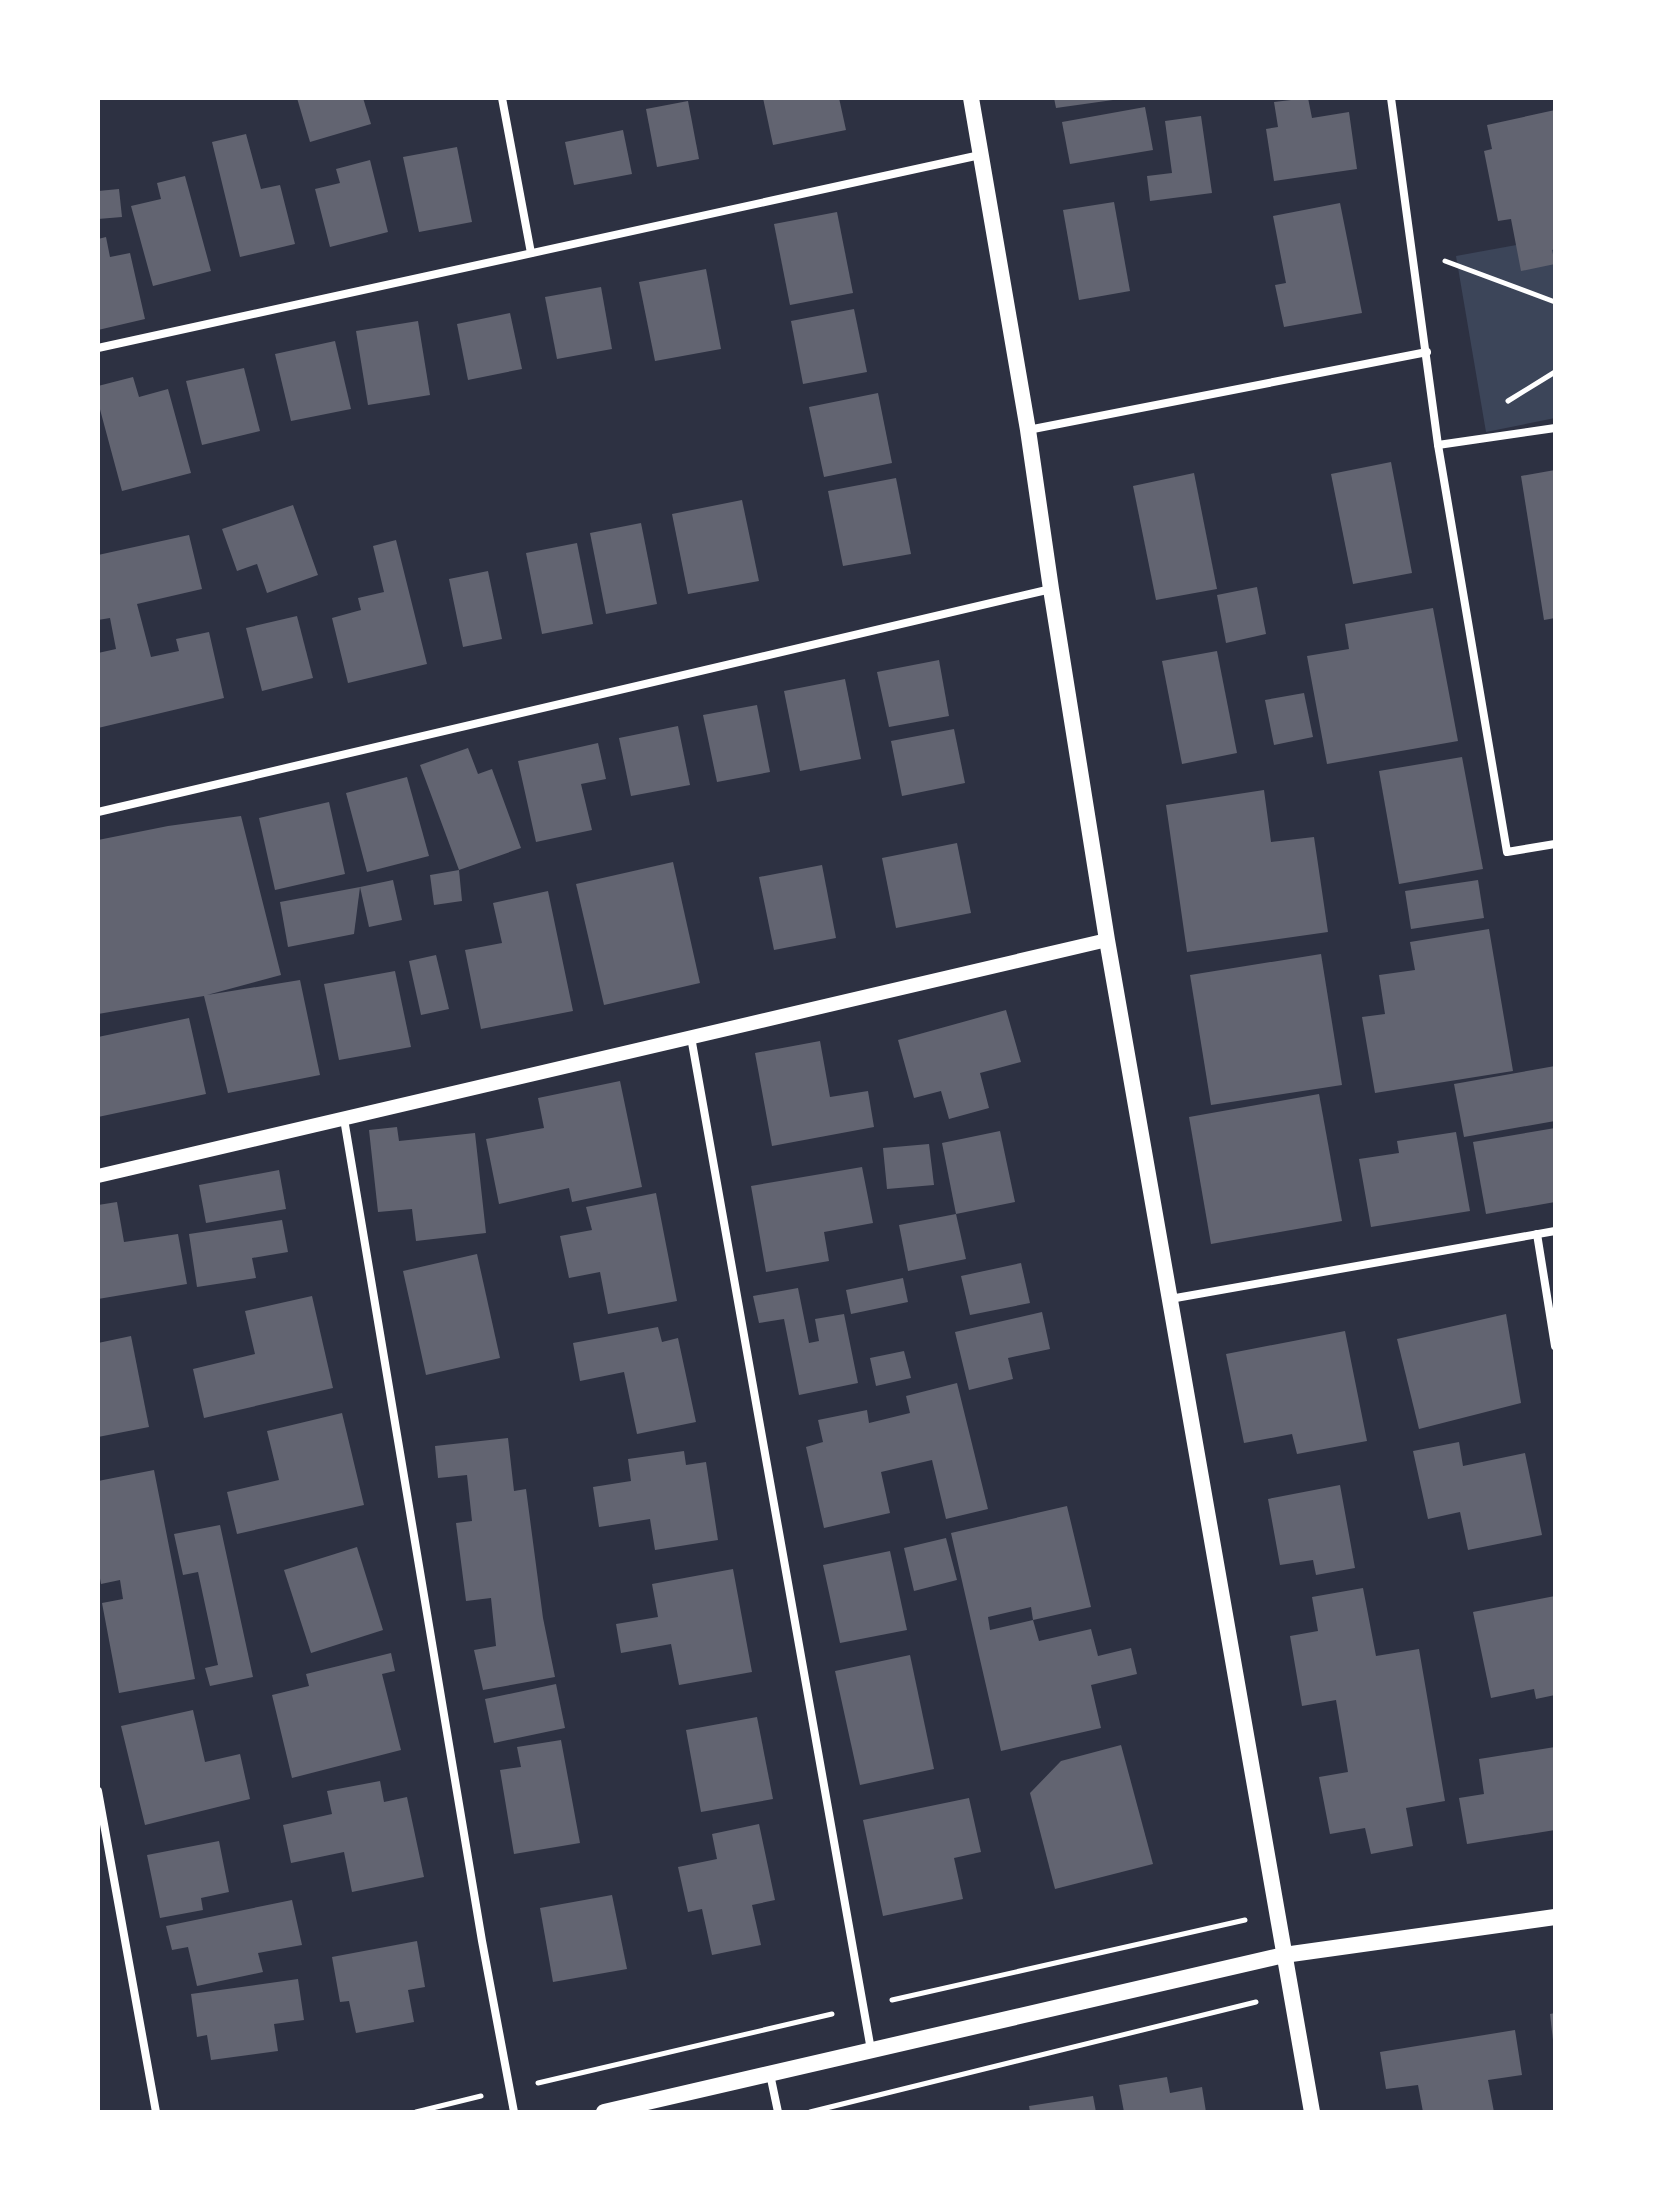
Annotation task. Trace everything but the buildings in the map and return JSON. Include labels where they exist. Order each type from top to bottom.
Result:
[{"type":"main road","points":[[971,98],[1028,430],[1107,940],[1312,2112]]},
{"type":"main road","points":[[604,2112],[1284,1955],[1555,1917]]},
{"type":"street","points":[[502,98],[531,253]]},
{"type":"street","points":[[1391,98],[1438,445],[1507,852],[1555,844]]},
{"type":"street","points":[[98,348],[981,155]]},
{"type":"street","points":[[1028,430],[1427,352]]},
{"type":"street","points":[[1438,445],[1555,428]]},
{"type":"street","points":[[98,812],[1051,589]]},
{"type":"street","points":[[98,1176],[1107,940]]},
{"type":"street","points":[[691,1037],[871,2050]]},
{"type":"street","points":[[344,1119],[482,1941],[514,2112]]},
{"type":"street","points":[[1170,1299],[1555,1231]]},
{"type":"street","points":[[1537,1234],[1555,1346]]},
{"type":"street","points":[[98,1791],[156,2112]]},
{"type":"street","points":[[770,2074],[778,2112]]},
{"type":"path","points":[[1410,248],[1555,302]]},
{"type":"path","points":[[810,2112],[1291,1994]]},
{"type":"shaded area","points":[[1555,238],[1555,418],[1486,432],[1456,256]]}]
